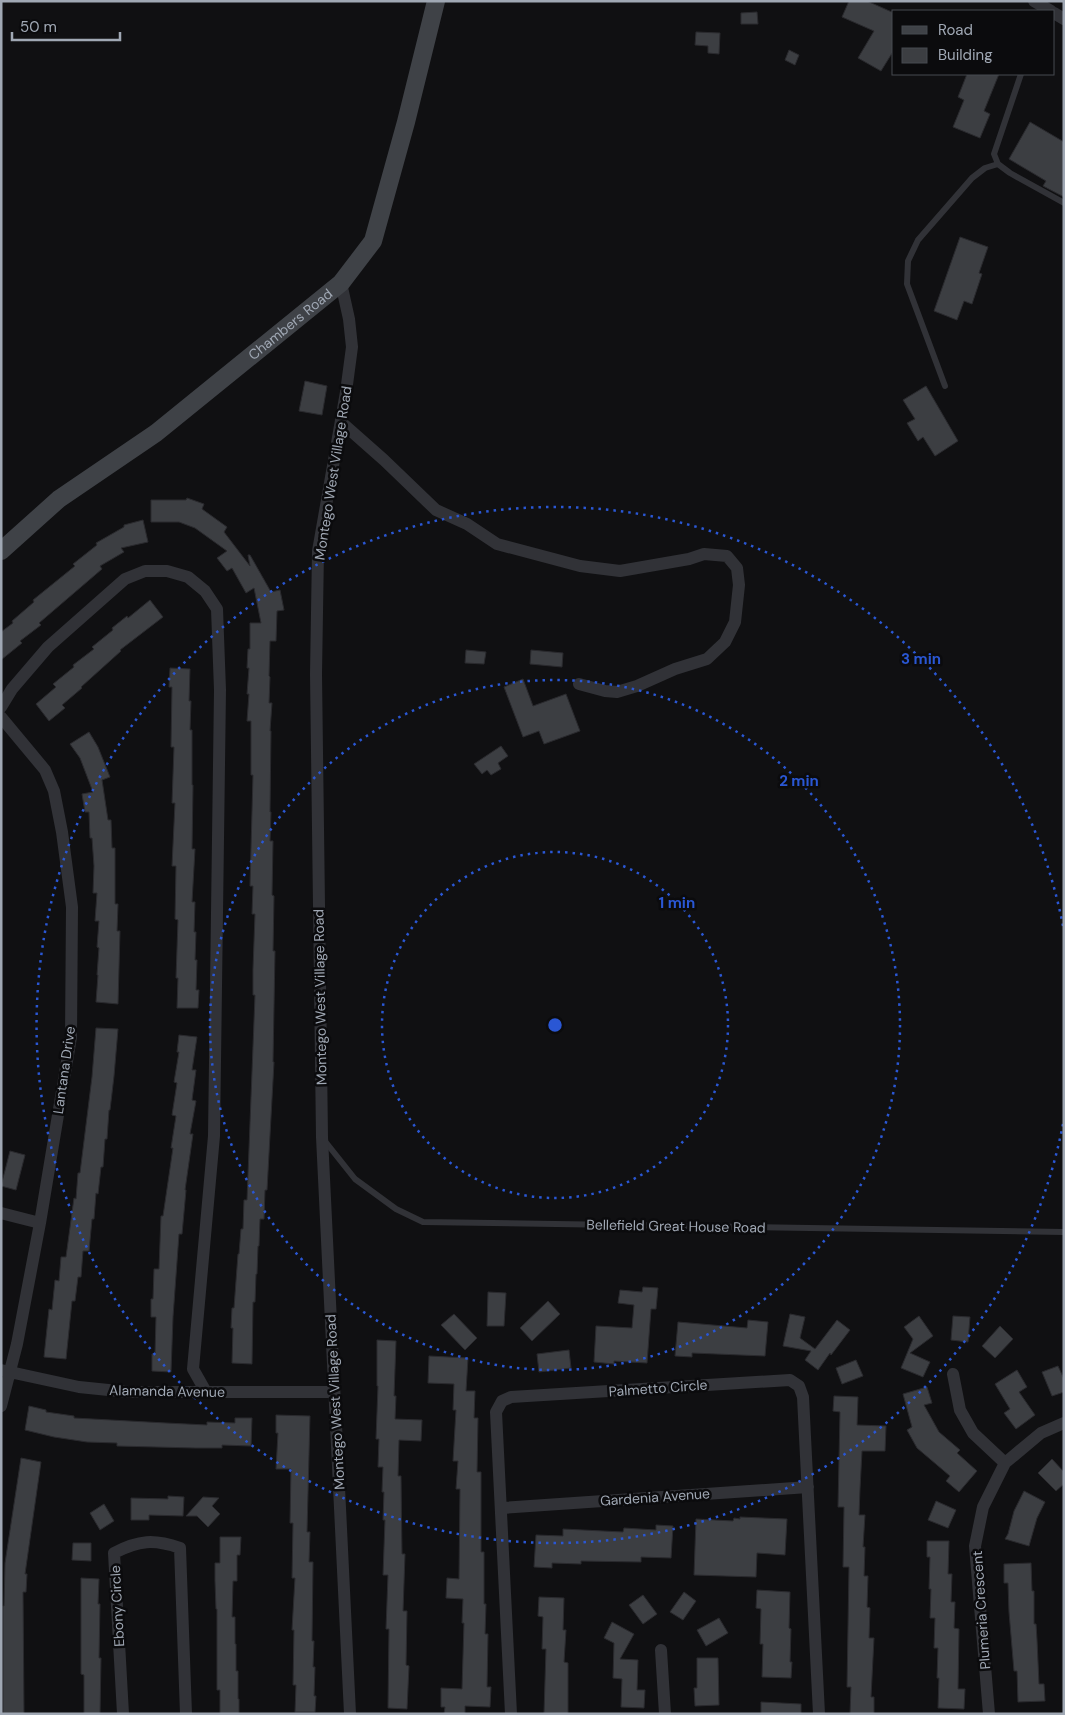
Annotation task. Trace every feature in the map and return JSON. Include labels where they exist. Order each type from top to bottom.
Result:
[{"type":"street","name":"Chambers Road","points":[[1,551],[60,499],[156,433],[341,283],[373,241],[406,122],[436,1]]},
{"type":"street","name":"Montego West Village Road","points":[[341,283],[349,319],[352,347],[318,551],[316,674],[322,1136],[350,1714]]},
{"type":"street","points":[[341,422],[436,510],[467,524],[497,544],[580,566],[620,571],[689,559],[704,554],[727,556],[737,568],[740,585],[735,622],[725,642],[707,658],[675,668],[637,686],[617,692],[579,684]]},
{"type":"street","points":[[1,707],[12,690],[48,647],[125,579],[145,571],[167,570],[188,577],[205,591],[217,609],[220,690],[214,1136],[193,1369],[206,1392]]},
{"type":"street","name":"Lantana Drive","points":[[1,717],[45,770],[54,791],[72,907],[71,1037],[40,1223],[6,1371],[1,1406]]},
{"type":"street","points":[[1,1213],[40,1223]]},
{"type":"street","name":"Alamanda Avenue","points":[[6,1371],[79,1387],[128,1392],[334,1392]]},
{"type":"street","points":[[953,1374],[960,1410],[973,1434],[1005,1463]]},
{"type":"street","name":"Palmetto Circle","points":[[511,1714],[496,1412],[502,1402],[511,1398],[790,1380],[799,1386],[803,1397],[819,1714]]},
{"type":"street","name":"Plumeria Crescent","points":[[989,1714],[975,1546],[983,1507],[1005,1463],[1041,1433],[1064,1423]]},
{"type":"street","name":"Gardenia Avenue","points":[[502,1508],[808,1486]]},
{"type":"street","name":"Ebony Circle","points":[[123,1714],[114,1553],[130,1545],[147,1541],[164,1542],[180,1548],[186,1714]]},
{"type":"street","points":[[661,1650],[665,1714]]},
{"type":"lane","points":[[1021,75],[994,154],[998,164],[1010,173],[1064,203]]},
{"type":"lane","points":[[945,386],[907,284],[908,261],[918,240],[972,178],[985,168],[998,164]]},
{"type":"lane","name":"Bellefield Great House Road","points":[[322,1136],[354,1179],[396,1209],[423,1222],[1064,1232]]},
{"type":"building","points":[[849,1],[867,1],[892,12],[892,53],[881,71],[858,58],[874,31],[842,17]]},
{"type":"building","points":[[757,12],[758,24],[741,24],[741,13]]},
{"type":"building","points":[[696,32],[720,33],[719,54],[708,53],[708,46],[695,45]]},
{"type":"building","points":[[789,50],[799,55],[795,65],[785,60]]},
{"type":"building","points":[[967,75],[999,75],[984,111],[990,114],[980,138],[953,127],[964,100],[958,97]]},
{"type":"building","points":[[1030,122],[1064,142],[1064,197],[1043,186],[1046,181],[1009,159]]},
{"type":"building","points":[[960,237],[988,247],[979,273],[982,274],[972,304],[964,301],[957,320],[934,311]]},
{"type":"building","points":[[305,381],[327,386],[322,415],[299,411]]},
{"type":"building","points":[[926,386],[958,441],[935,456],[923,437],[918,441],[907,423],[915,419],[903,400]]},
{"type":"building","points":[[187,498],[204,504],[202,509],[227,527],[224,532],[250,566],[248,555],[250,555],[271,592],[280,590],[284,610],[277,611],[276,641],[270,641],[269,703],[272,703],[270,731],[270,841],[273,841],[273,951],[275,951],[274,1062],[267,1190],[265,1190],[264,1219],[260,1219],[255,1302],[253,1302],[252,1364],[232,1363],[233,1328],[231,1328],[241,1229],[243,1229],[244,1200],[247,1200],[255,995],[253,995],[253,969],[255,914],[252,914],[253,886],[250,886],[253,775],[251,775],[251,721],[247,721],[249,668],[247,668],[248,649],[250,649],[250,623],[261,623],[254,588],[246,593],[232,568],[227,571],[217,558],[227,551],[195,528],[179,522],[151,522],[151,500],[186,500]]},
{"type":"building","points":[[143,520],[148,542],[121,548],[124,552],[100,566],[102,569],[39,623],[41,625],[20,641],[22,643],[1,660],[1,632],[34,602],[33,600],[75,566],[73,564],[97,545],[96,543],[124,527],[124,525]]},
{"type":"building","points":[[150,600],[163,617],[120,650],[62,705],[65,708],[49,721],[36,704],[56,687],[53,684],[113,630],[112,628]]},
{"type":"building","points":[[466,650],[486,652],[484,664],[465,663]]},
{"type":"building","points":[[531,650],[563,653],[562,667],[530,664]]},
{"type":"building","points":[[170,668],[190,669],[189,701],[191,701],[190,730],[192,730],[193,785],[192,849],[195,849],[192,902],[195,902],[194,932],[196,932],[195,960],[197,960],[196,990],[199,990],[198,1008],[177,1008],[178,920],[175,919],[176,866],[172,866],[175,803],[172,803],[174,747],[171,747],[172,687],[169,687]]},
{"type":"building","points":[[523,679],[533,706],[566,694],[580,731],[544,744],[539,731],[523,737],[504,687]]},
{"type":"building","points":[[89,732],[98,747],[110,777],[102,780],[108,820],[111,820],[112,848],[115,848],[115,904],[118,904],[117,931],[120,931],[118,1004],[96,1002],[99,921],[95,921],[97,893],[93,893],[94,866],[89,812],[85,812],[82,794],[93,792],[80,758],[70,744]]},
{"type":"building","points":[[501,746],[508,756],[498,763],[501,769],[491,775],[487,770],[482,774],[474,764]]},
{"type":"building","points":[[96,1028],[118,1029],[103,1167],[101,1167],[98,1194],[96,1193],[89,1251],[83,1251],[81,1277],[78,1277],[75,1301],[72,1301],[66,1359],[44,1357],[49,1309],[52,1310],[55,1280],[59,1281],[61,1257],[66,1257],[74,1198],[76,1199],[92,1077]]},
{"type":"building","points":[[179,1035],[197,1037],[192,1070],[196,1070],[192,1100],[196,1101],[190,1134],[193,1134],[185,1190],[182,1234],[179,1234],[171,1372],[152,1371],[152,1354],[155,1354],[156,1317],[151,1317],[151,1299],[153,1299],[154,1269],[159,1269],[161,1216],[163,1216],[173,1148],[171,1148],[176,1116],[172,1115],[177,1083],[174,1082],[179,1052],[177,1052]]},
{"type":"building","points":[[10,1151],[25,1155],[16,1190],[1,1186]]},
{"type":"building","points":[[643,1287],[658,1288],[656,1309],[651,1309],[647,1363],[614,1361],[614,1364],[594,1362],[596,1326],[632,1328],[634,1305],[618,1303],[620,1290],[642,1292]]},
{"type":"building","points":[[488,1292],[506,1293],[504,1326],[487,1326]]},
{"type":"building","points":[[548,1301],[560,1314],[532,1341],[520,1328]]},
{"type":"building","points":[[454,1314],[477,1338],[465,1350],[441,1325]]},
{"type":"building","points":[[790,1314],[805,1317],[800,1338],[815,1349],[837,1320],[850,1330],[818,1370],[805,1360],[811,1351],[783,1346]]},
{"type":"building","points":[[919,1316],[933,1336],[910,1353],[930,1362],[923,1377],[901,1368],[913,1339],[904,1327]]},
{"type":"building","points":[[953,1316],[970,1317],[968,1342],[951,1340]]},
{"type":"building","points":[[748,1320],[768,1322],[765,1356],[692,1353],[692,1357],[675,1356],[678,1322],[747,1328]]},
{"type":"building","points":[[1000,1326],[1013,1339],[995,1358],[982,1346]]},
{"type":"building","points":[[377,1340],[396,1341],[395,1419],[422,1420],[421,1441],[399,1440],[398,1476],[401,1476],[402,1554],[405,1554],[403,1611],[407,1611],[406,1665],[409,1666],[407,1709],[388,1708],[389,1629],[386,1629],[388,1575],[383,1575],[385,1520],[383,1520],[383,1467],[378,1467],[379,1439],[376,1439]]},
{"type":"building","points":[[569,1350],[571,1368],[539,1372],[537,1354]]},
{"type":"building","points":[[429,1356],[468,1358],[466,1391],[475,1391],[474,1418],[478,1418],[477,1472],[481,1472],[481,1552],[484,1552],[485,1634],[488,1634],[487,1687],[491,1687],[490,1707],[465,1706],[465,1714],[444,1714],[445,1707],[441,1707],[441,1688],[462,1689],[463,1599],[446,1598],[447,1578],[459,1579],[460,1489],[456,1489],[458,1461],[453,1461],[456,1410],[453,1410],[454,1384],[428,1383]]},
{"type":"building","points":[[856,1360],[863,1376],[842,1384],[836,1368]]},
{"type":"building","points":[[1058,1366],[1064,1379],[1064,1392],[1052,1396],[1042,1372]]},
{"type":"building","points":[[1017,1370],[1027,1387],[1019,1392],[1035,1415],[1016,1429],[1004,1413],[1010,1409],[995,1384]]},
{"type":"building","points":[[927,1387],[932,1403],[924,1405],[939,1432],[960,1450],[957,1453],[977,1471],[959,1492],[946,1481],[950,1476],[917,1448],[907,1430],[912,1427],[903,1394]]},
{"type":"building","points":[[834,1396],[858,1397],[857,1425],[886,1426],[885,1451],[862,1451],[860,1489],[859,1515],[865,1515],[863,1547],[865,1547],[864,1576],[868,1576],[869,1638],[874,1638],[871,1697],[874,1697],[874,1714],[850,1714],[851,1687],[847,1687],[849,1567],[843,1567],[844,1507],[838,1507],[840,1412],[833,1411]]},
{"type":"building","points":[[29,1406],[46,1410],[46,1412],[74,1416],[74,1418],[166,1423],[207,1425],[207,1422],[235,1423],[235,1418],[252,1418],[251,1446],[222,1445],[222,1448],[195,1448],[117,1446],[117,1443],[87,1442],[54,1437],[25,1430]]},
{"type":"building","points":[[276,1415],[310,1416],[307,1532],[310,1532],[309,1562],[313,1562],[312,1641],[314,1641],[315,1712],[295,1712],[296,1685],[293,1685],[294,1630],[292,1630],[295,1578],[292,1578],[293,1523],[290,1523],[291,1469],[276,1469],[278,1433],[276,1433]]},
{"type":"building","points":[[21,1458],[41,1462],[25,1574],[27,1574],[26,1592],[23,1592],[24,1714],[3,1714],[5,1563]]},
{"type":"building","points":[[1052,1459],[1064,1472],[1064,1484],[1056,1491],[1038,1473]]},
{"type":"building","points":[[1024,1491],[1045,1502],[1037,1518],[1029,1546],[1005,1539],[1014,1511]]},
{"type":"building","points":[[168,1496],[184,1497],[183,1516],[149,1515],[149,1520],[131,1520],[131,1498],[168,1499]]},
{"type":"building","points":[[203,1497],[219,1498],[212,1506],[220,1514],[208,1527],[197,1516],[186,1516]]},
{"type":"building","points":[[936,1501],[956,1510],[948,1528],[928,1520]]},
{"type":"building","points":[[104,1504],[114,1521],[100,1530],[90,1513]]},
{"type":"building","points":[[740,1517],[787,1519],[785,1555],[757,1553],[756,1577],[694,1575],[696,1519],[733,1521],[734,1518],[740,1519]]},
{"type":"building","points":[[656,1525],[673,1526],[671,1558],[641,1557],[641,1562],[581,1561],[581,1564],[552,1563],[552,1568],[534,1567],[536,1535],[563,1536],[563,1529],[623,1532],[624,1528],[656,1530]]},
{"type":"building","points":[[220,1537],[241,1537],[240,1555],[237,1555],[237,1581],[233,1581],[232,1617],[235,1617],[239,1714],[220,1714],[220,1690],[217,1690],[215,1563],[220,1563]]},
{"type":"building","points":[[927,1541],[949,1541],[948,1574],[952,1574],[951,1602],[955,1602],[954,1628],[959,1629],[958,1689],[965,1689],[964,1709],[938,1708],[938,1648],[934,1648],[935,1618],[930,1618],[930,1557],[927,1557]]},
{"type":"building","points":[[73,1543],[91,1543],[91,1561],[72,1560]]},
{"type":"building","points":[[1031,1563],[1039,1684],[1044,1684],[1045,1701],[1018,1702],[1017,1671],[1014,1671],[1008,1583],[1004,1583],[1004,1564]]},
{"type":"building","points":[[81,1578],[99,1579],[100,1714],[84,1714],[84,1675],[81,1674]]},
{"type":"building","points":[[757,1590],[790,1592],[791,1678],[762,1677],[763,1644],[760,1644],[761,1609],[756,1608]]},
{"type":"building","points":[[684,1592],[696,1601],[683,1620],[670,1612]]},
{"type":"building","points":[[643,1595],[657,1614],[643,1624],[629,1605]]},
{"type":"building","points":[[539,1597],[564,1598],[563,1630],[566,1630],[564,1662],[568,1663],[568,1714],[544,1713],[546,1649],[542,1649],[543,1617],[538,1616]]},
{"type":"building","points":[[719,1618],[728,1633],[706,1646],[697,1630]]},
{"type":"building","points":[[612,1622],[634,1634],[620,1659],[638,1660],[637,1690],[645,1690],[644,1708],[621,1707],[622,1679],[613,1678],[614,1643],[604,1638]]},
{"type":"building","points":[[697,1658],[718,1658],[719,1705],[695,1706],[694,1688],[697,1688]]},
{"type":"building","points":[[761,1702],[801,1704],[801,1714],[761,1714]]}]
